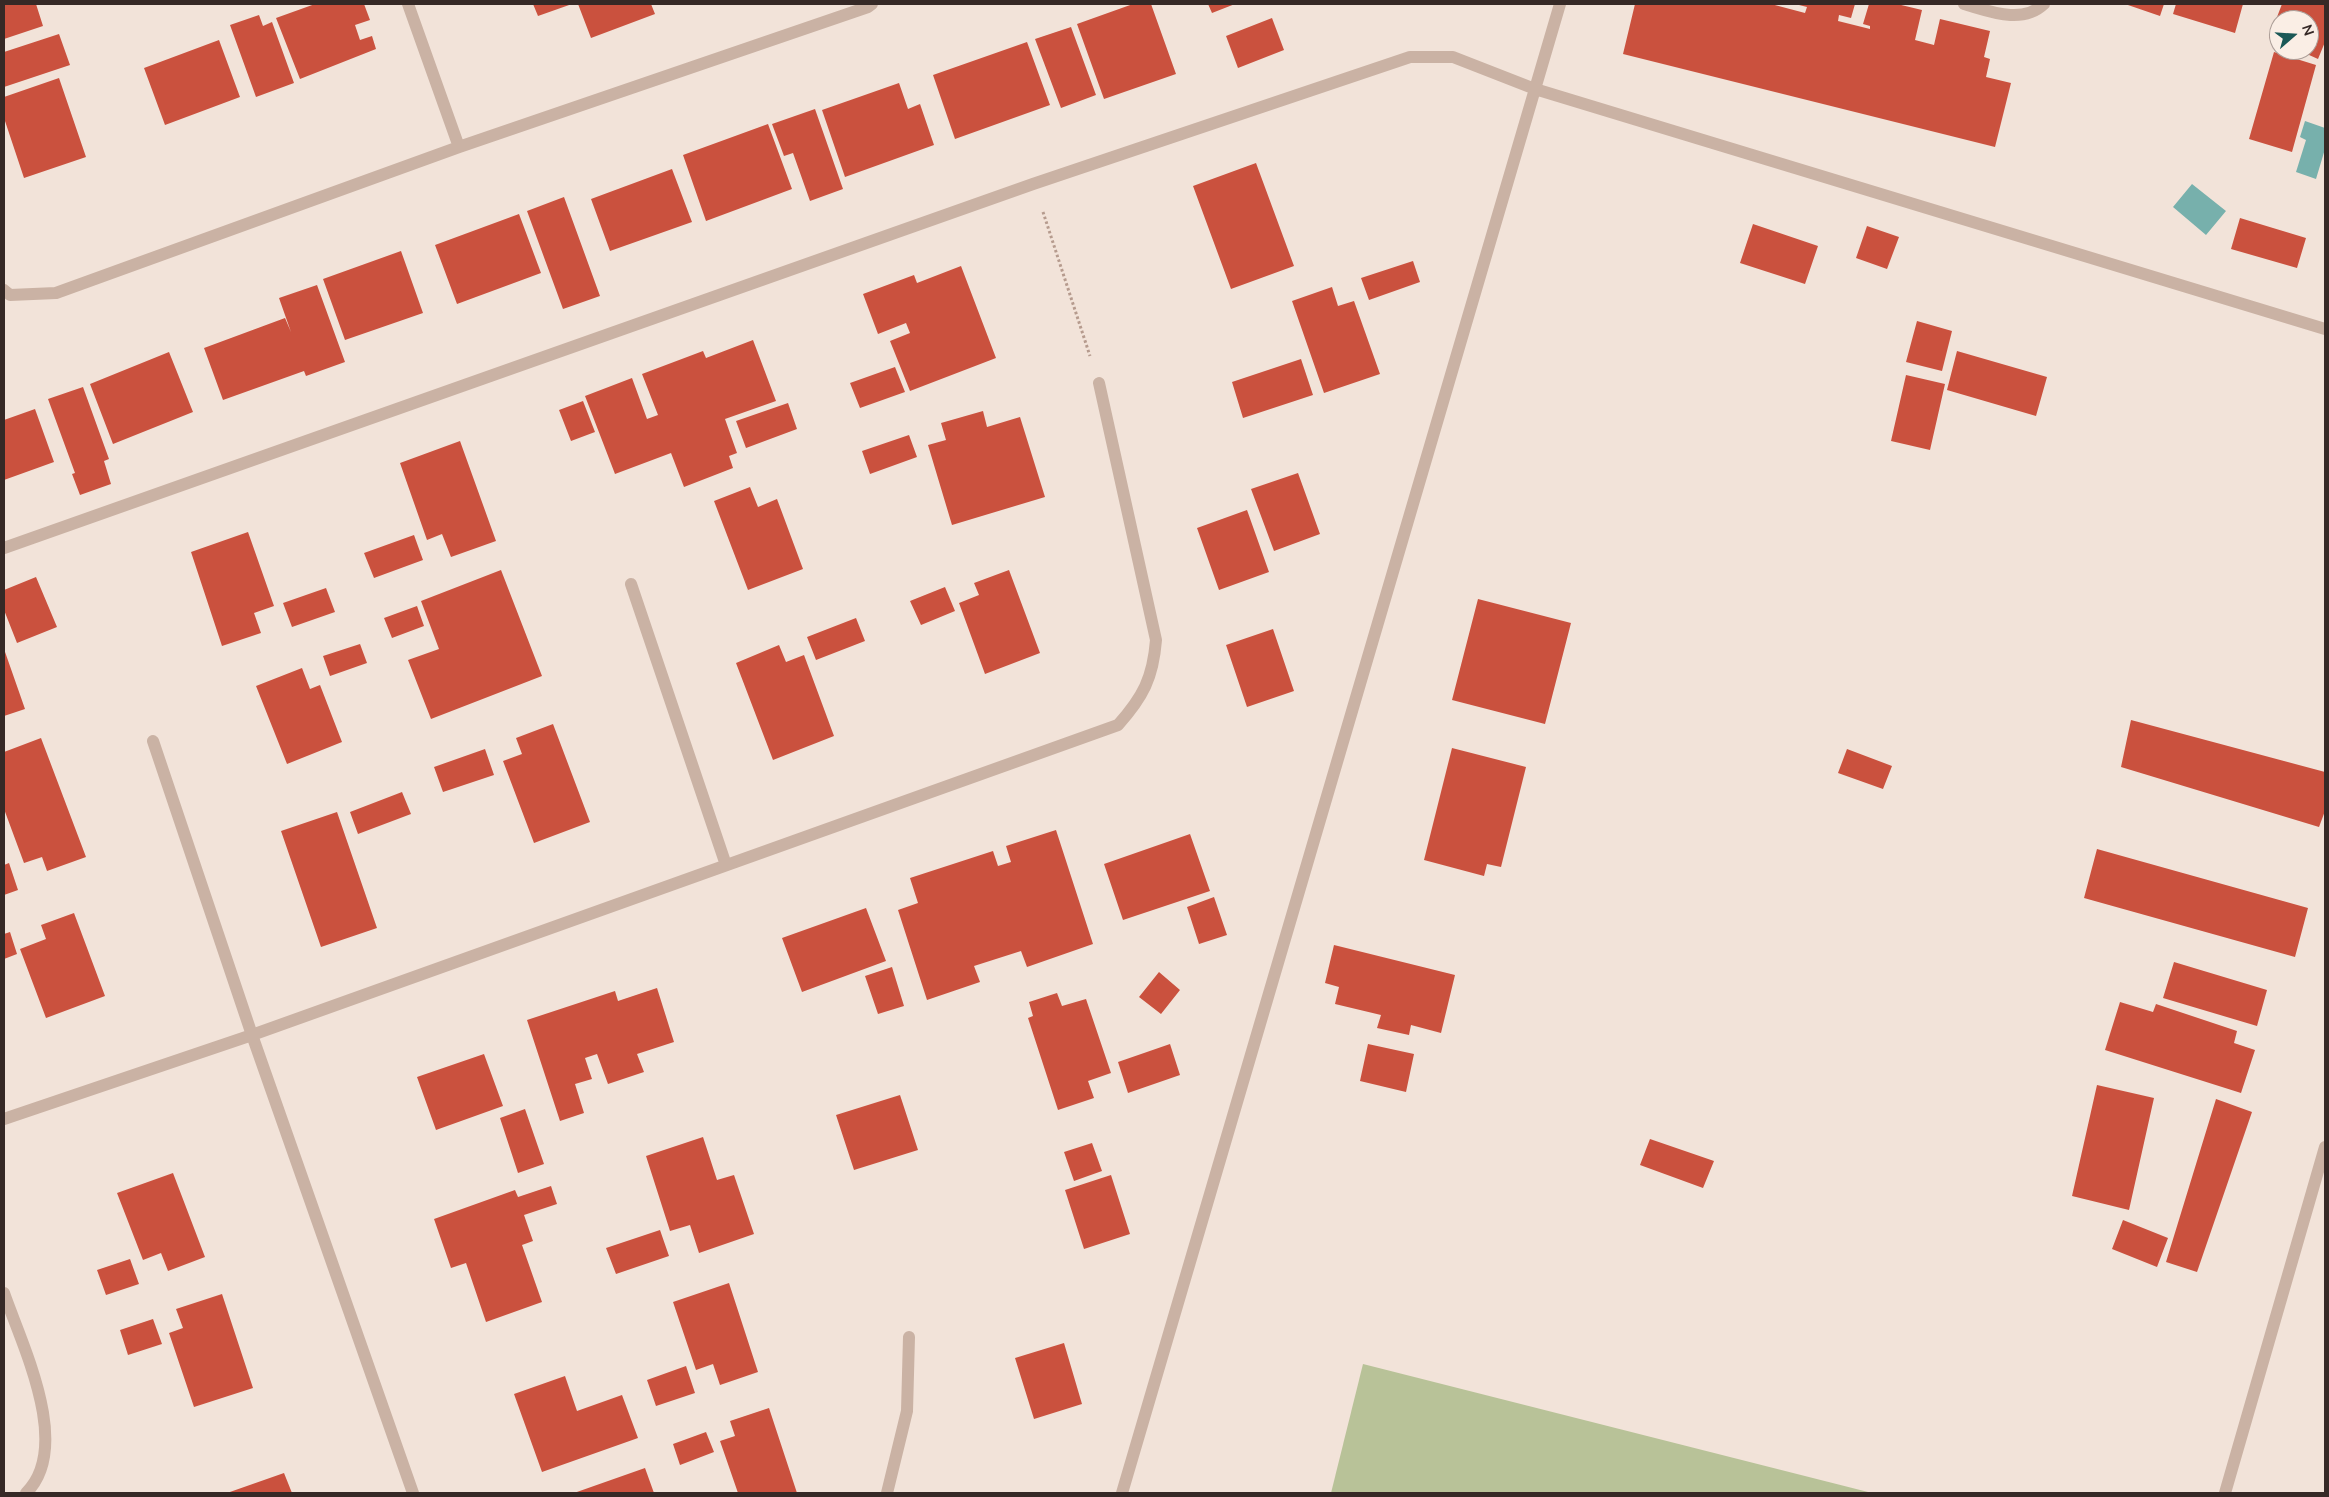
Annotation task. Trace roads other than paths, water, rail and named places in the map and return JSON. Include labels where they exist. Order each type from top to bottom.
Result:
[{"type":"street","points":[[408,4],[458,146]]},
{"type":"street","points":[[4,290],[10,295],[56,293],[458,146],[868,8],[872,4]]},
{"type":"street","points":[[1122,1493],[1560,4]]},
{"type":"street","points":[[1964,4],[2007,16],[2036,11],[2044,4]]},
{"type":"street","points":[[4,548],[1033,184],[1410,57],[1453,57],[1535,89],[2325,329]]},
{"type":"street","points":[[4,1118],[252,1035],[1118,725],[1134,708],[1146,688],[1154,665],[1156,640],[1099,383]]},
{"type":"street","points":[[631,584],[726,864]]},
{"type":"street","points":[[153,741],[252,1035],[413,1493]]},
{"type":"street","points":[[2225,1493],[2325,1147]]},
{"type":"street","points":[[4,1293],[43,1408],[46,1441],[43,1468],[26,1493]]},
{"type":"street","points":[[888,1493],[907,1411],[909,1337]]},
{"type":"water","points":[[2305,121],[2325,128],[2325,149],[2316,179],[2296,172],[2306,140],[2300,137]]},
{"type":"water","points":[[2192,184],[2226,211],[2206,235],[2173,207]]}]
